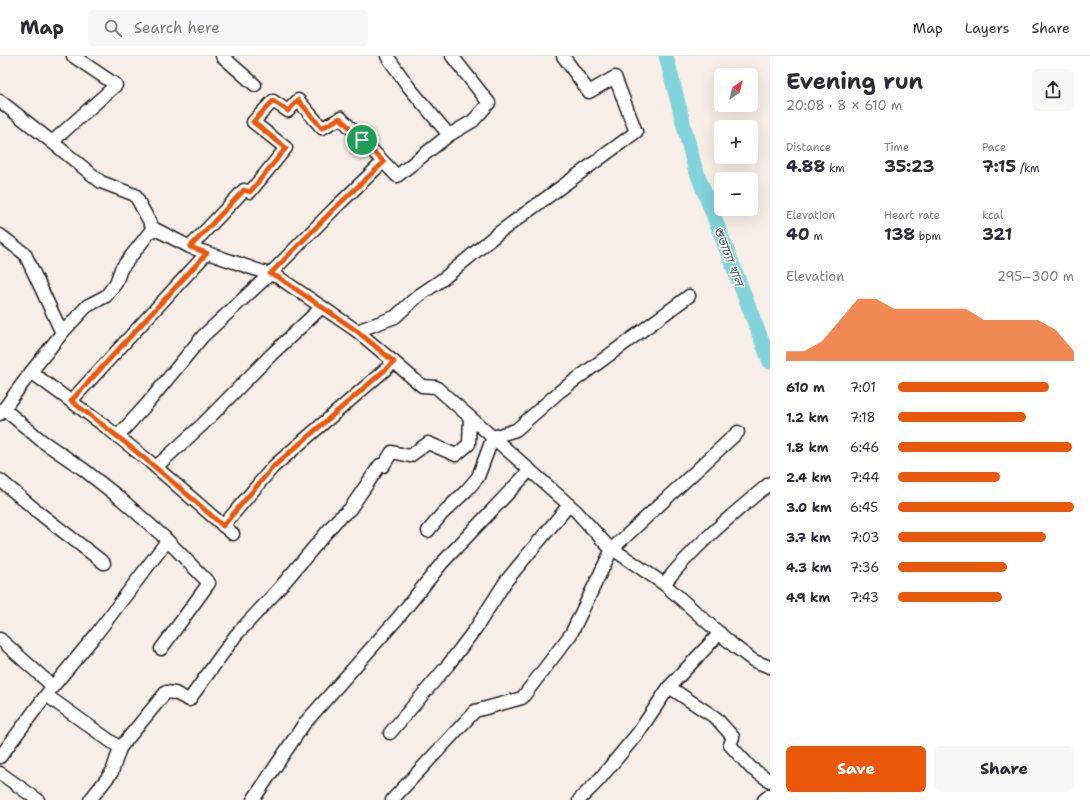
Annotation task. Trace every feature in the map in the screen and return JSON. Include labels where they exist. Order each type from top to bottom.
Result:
[{"type":"street","points":[[52,142],[116,85],[73,56]]},
{"type":"street","points":[[222,56],[256,85]]},
{"type":"street","points":[[387,56],[408,86],[449,135]]},
{"type":"street","points":[[190,247],[244,190],[250,192],[286,148],[253,122],[273,101],[288,111],[298,100],[322,128],[340,118],[397,176],[449,135],[473,121],[489,103],[452,56]]},
{"type":"street","points":[[357,331],[395,317],[418,296],[444,279],[497,234],[636,132],[615,77],[589,92],[563,56]]},
{"type":"street","points":[[0,102],[101,182],[135,195],[153,228],[190,247],[278,277],[357,331],[422,386],[436,387],[470,419],[569,505],[607,545],[664,584],[754,661],[770,667]]},
{"type":"street","points":[[118,436],[204,336],[270,274],[335,208],[384,162]]},
{"type":"street","points":[[153,228],[122,269],[116,283],[106,296],[87,306],[62,333],[2,412],[83,469],[121,498],[209,583],[161,650]]},
{"type":"street","points":[[0,235],[25,254],[62,333]]},
{"type":"street","points":[[71,401],[207,253]]},
{"type":"street","points":[[428,531],[442,514],[478,477],[493,438],[516,430],[559,392],[689,296]]},
{"type":"street","points":[[156,467],[202,425],[271,355],[322,307]]},
{"type":"street","points":[[223,526],[273,467],[394,362]]},
{"type":"street","points":[[31,372],[118,436],[233,534]]},
{"type":"street","points":[[90,800],[112,772],[120,748],[166,692],[175,693],[189,700],[236,635],[277,591],[337,520],[350,509],[380,465],[383,466],[392,452],[410,456],[428,443],[456,456],[469,444],[470,419]]},
{"type":"street","points":[[392,800],[475,711],[522,698],[571,634],[612,549],[738,432]]},
{"type":"street","points":[[253,800],[304,724],[398,618],[442,563],[530,470]]},
{"type":"street","points":[[0,480],[43,516],[104,563]]},
{"type":"street","points":[[664,584],[677,567],[725,521],[770,482]]},
{"type":"street","points":[[390,733],[448,665],[476,628],[506,581],[569,505]]},
{"type":"street","points":[[0,756],[46,695],[94,637],[167,541]]},
{"type":"street","points":[[579,800],[598,781],[638,734],[669,687],[720,633]]},
{"type":"street","points":[[0,639],[48,682]]},
{"type":"street","points":[[669,687],[716,718],[733,737],[730,745],[751,768],[770,781]]},
{"type":"street","points":[[46,695],[120,748]]},
{"type":"street","points":[[0,773],[38,800]]},
{"type":"street","points":[[764,800],[770,795]]},
{"type":"waterway","name":"শুভাঢ্যা খাল","points":[[666,56],[694,165],[770,362]]},
{"type":"route","points":[[298,100],[322,128],[340,118],[362,140],[384,162],[335,208],[270,274],[278,277],[357,331],[394,362],[273,467],[223,526],[150,462],[71,401],[207,253],[190,247],[244,190],[250,192],[286,148],[253,122],[273,101],[288,111],[298,100]]}]
